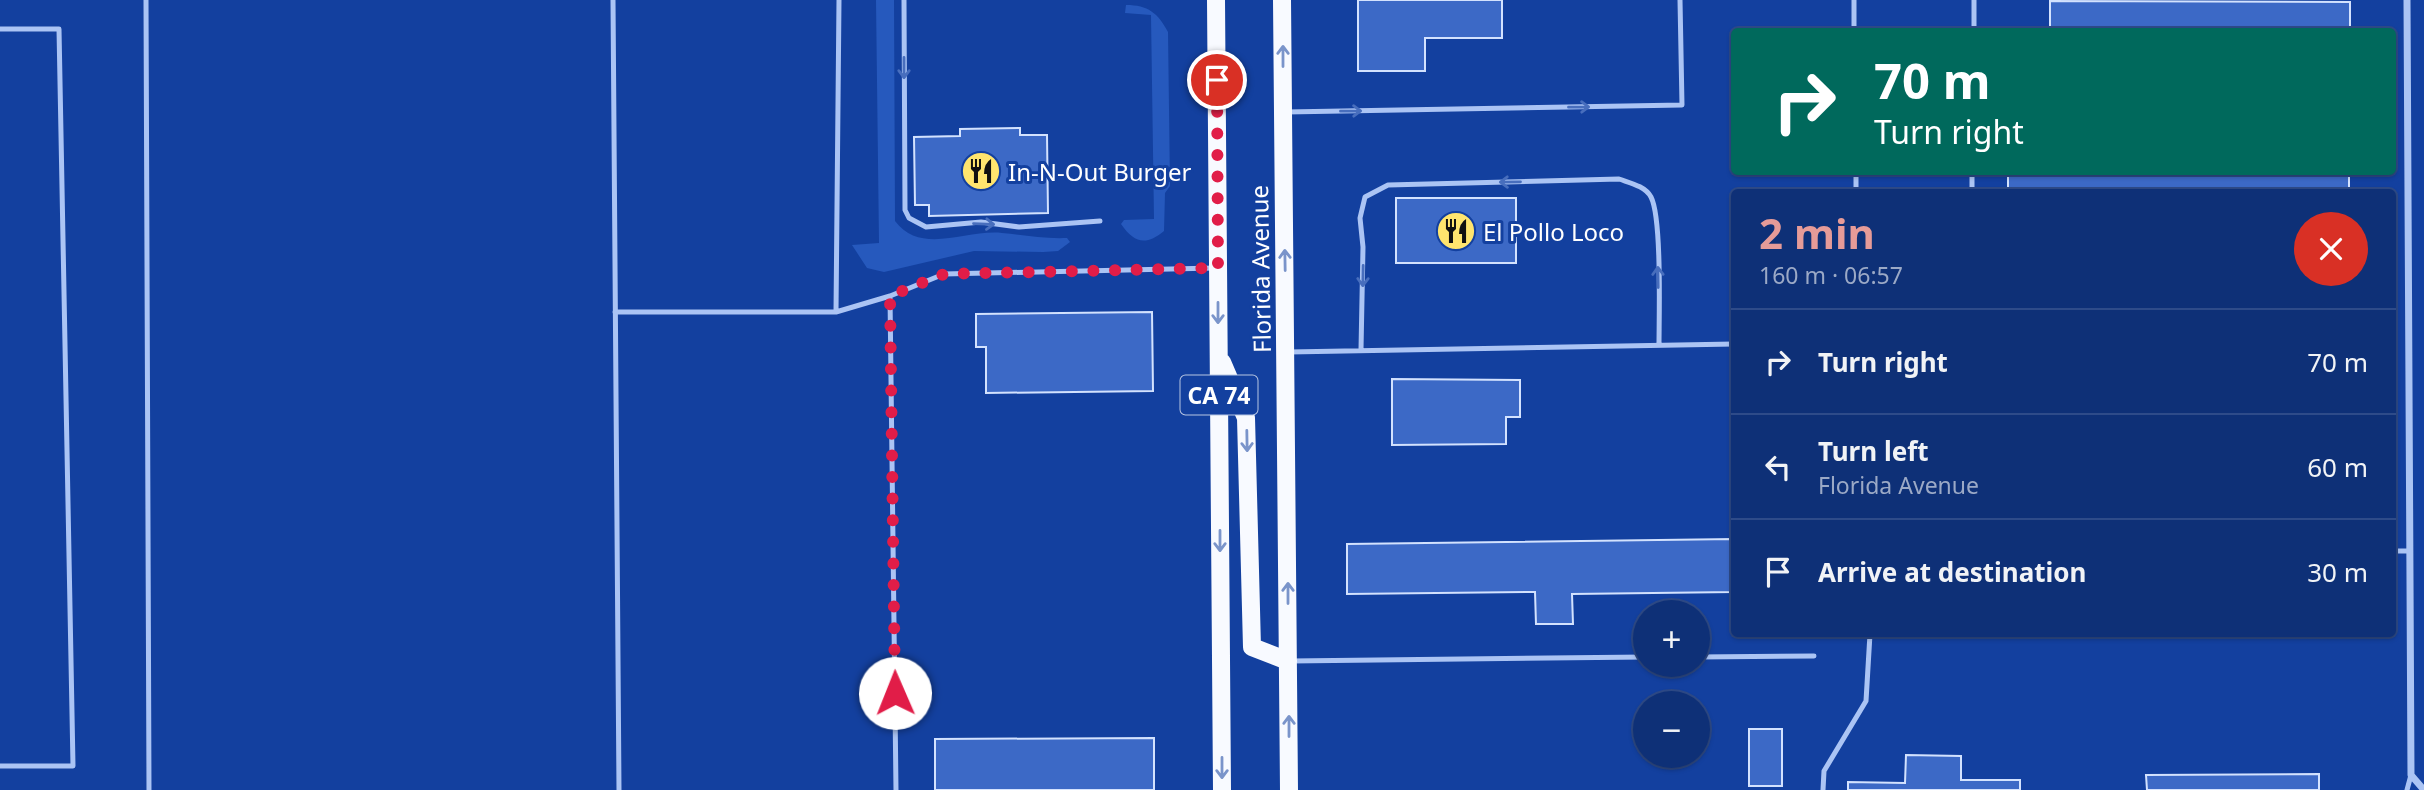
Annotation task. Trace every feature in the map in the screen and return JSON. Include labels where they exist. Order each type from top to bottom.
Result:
[{"type":"main road","name":"Florida Avenue","points":[[1216,0],[1222,790]]},
{"type":"main road","name":"Florida Avenue","points":[[1282,0],[1289,790]]},
{"type":"main road","points":[[1219,354],[1246,418],[1252,648],[1288,661]]},
{"type":"street","points":[[2407,0],[2411,775],[2424,790]]},
{"type":"lane","points":[[146,0],[149,790]]},
{"type":"lane","points":[[613,0],[619,790]]},
{"type":"lane","points":[[836,312],[839,0]]},
{"type":"lane","points":[[904,0],[905,210],[909,218],[926,227],[981,222],[1019,227],[1100,221]]},
{"type":"lane","points":[[1283,112],[1682,105],[1680,0]]},
{"type":"lane","points":[[1854,0],[1854,28]]},
{"type":"lane","points":[[1974,0],[1974,28]]},
{"type":"lane","points":[[0,29],[59,29],[73,766],[0,766]]},
{"type":"lane","points":[[1361,350],[1363,247],[1360,218],[1364,197],[1388,185],[1619,179],[1638,185],[1651,196],[1656,219],[1659,345]]},
{"type":"lane","points":[[615,312],[836,312],[890,296],[944,274],[1218,268]]},
{"type":"lane","points":[[890,296],[896,790]]},
{"type":"lane","points":[[1286,352],[1731,344]]},
{"type":"lane","points":[[2396,551],[2410,551]]},
{"type":"lane","points":[[1823,790],[1824,771],[1866,701],[1870,637]]},
{"type":"lane","points":[[1710,657],[1814,656]]},
{"type":"lane","points":[[1288,661],[1633,657]]},
{"type":"lane","points":[[2407,790],[2411,775]]},
{"type":"shaded area","points":[[876,0],[894,0],[895,221],[918,237],[931,239],[1002,233],[1067,238],[1070,242],[1058,251],[974,251],[884,272],[867,268],[852,245],[879,243]]},
{"type":"shaded area","points":[[1126,5],[1152,11],[1168,32],[1170,186],[1165,193],[1164,231],[1146,240],[1136,239],[1121,224],[1124,220],[1154,219],[1151,15],[1125,13]]},
{"type":"building","points":[[1358,0],[1502,0],[1502,38],[1425,38],[1425,71],[1358,71]]},
{"type":"building","points":[[2050,1],[2350,2],[2350,28],[2050,28]]},
{"type":"building","name":"In-N-Out Burger","points":[[1020,128],[1020,135],[1047,135],[1048,213],[929,216],[929,205],[915,205],[914,137],[960,136],[960,129]]},
{"type":"building","points":[[2008,175],[2349,175],[2349,189],[2008,189]]},
{"type":"building","name":"El Pollo Loco","points":[[1396,198],[1516,198],[1516,263],[1396,263]]},
{"type":"building","points":[[1152,312],[1153,391],[986,393],[986,347],[976,347],[976,314]]},
{"type":"building","points":[[1392,379],[1520,380],[1520,417],[1506,417],[1506,444],[1392,445]]},
{"type":"building","points":[[1731,539],[1731,592],[1572,594],[1573,624],[1536,624],[1535,592],[1347,594],[1347,544]]},
{"type":"building","points":[[1749,729],[1782,729],[1782,786],[1749,786]]},
{"type":"building","points":[[1154,738],[1154,790],[935,790],[935,739]]},
{"type":"building","points":[[1906,755],[1961,756],[1961,780],[2020,780],[2020,790],[1848,790],[1848,782],[1905,783]]},
{"type":"building","points":[[2319,774],[2319,790],[2147,790],[2146,775]]},
{"type":"place","name":"In-N-Out Burger","points":[[981,171]]},
{"type":"place","name":"El Pollo Loco","points":[[1456,231]]},
{"type":"route","points":[[895,693],[890,296],[944,274],[1218,268],[1217,80]]}]
